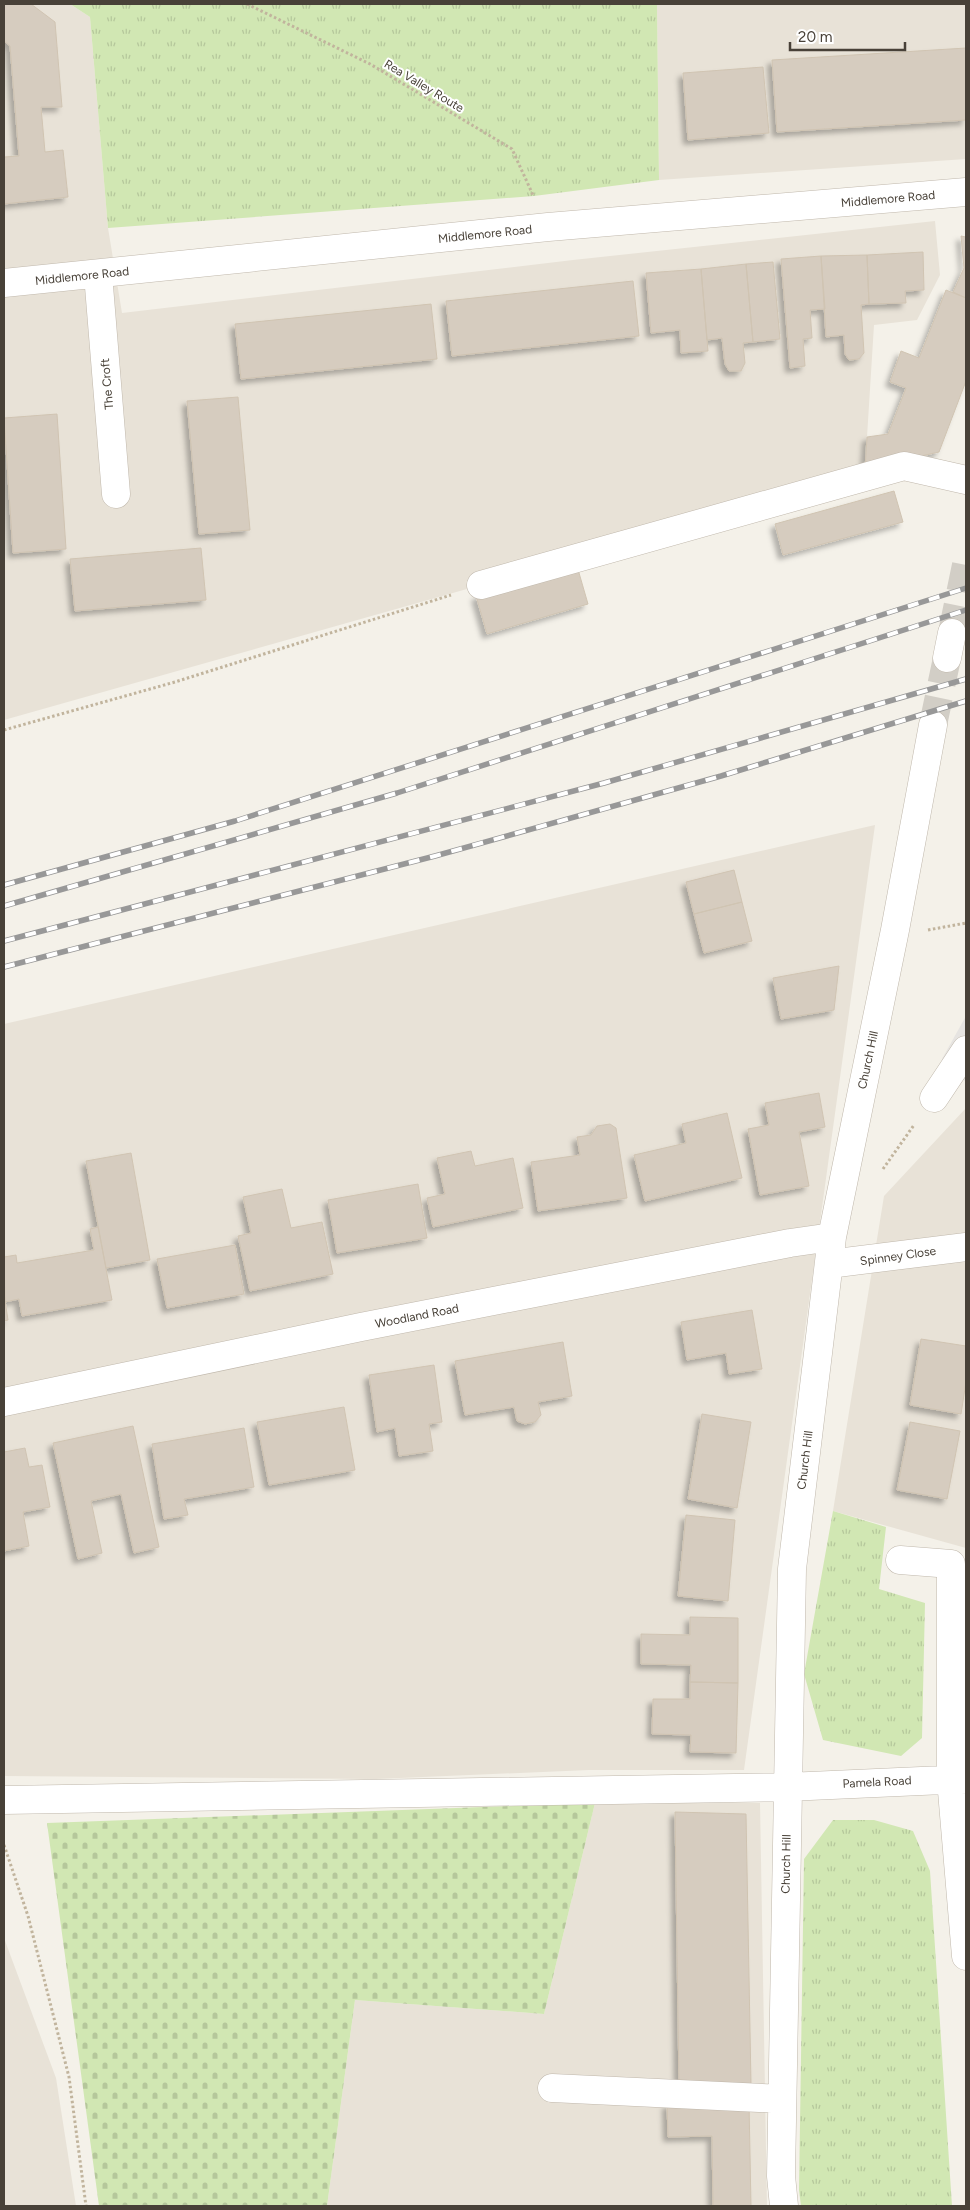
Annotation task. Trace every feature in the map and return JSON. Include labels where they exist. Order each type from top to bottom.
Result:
[{"type":"street","name":"Middlemore Road","points":[[4,283],[548,227],[966,192]]},
{"type":"street","name":"The Croft","points":[[98,274],[116,494]]},
{"type":"street","points":[[481,585],[904,466],[966,480]]},
{"type":"street","name":"Church Hill","points":[[784,2206],[781,2176],[792,1569],[832,1237],[893,939],[933,725]]},
{"type":"street","points":[[934,1098],[966,1050]]},
{"type":"street","name":"Woodland Road","points":[[4,1402],[400,1320],[790,1243],[832,1237]]},
{"type":"street","name":"Spinney Close","points":[[829,1264],[966,1247]]},
{"type":"street","points":[[900,1560],[952,1564],[966,1956]]},
{"type":"street","name":"Pamela Road","points":[[4,1800],[787,1787],[959,1779]]},
{"type":"street","points":[[552,2088],[782,2098]]},
{"type":"path","name":"Rea Valley Route","points":[[247,4],[370,64],[512,149],[548,227]]},
{"type":"path","points":[[4,730],[176,682],[481,585]]},
{"type":"path","points":[[920,931],[966,923]]},
{"type":"path","points":[[4,1845],[28,1916],[69,2077],[86,2206]]},
{"type":"shaded area","points":[[4,4],[70,4],[90,17],[108,228],[122,313],[573,260],[935,221],[940,275],[917,320],[874,325],[865,469],[481,585],[4,720]]},
{"type":"shaded area","points":[[657,4],[966,4],[966,159],[659,180]]},
{"type":"shaded area","points":[[875,825],[744,1770],[589,1770],[376,1779],[4,1776],[4,1024]]},
{"type":"shaded area","points":[[966,1016],[966,1082],[942,1059]]},
{"type":"shaded area","points":[[966,1108],[966,1548],[833,1511],[884,1196]]},
{"type":"shaded area","points":[[595,1803],[760,1803],[767,2206],[327,2206],[355,2000],[544,2014]]},
{"type":"shaded area","points":[[4,1938],[56,2078],[76,2206],[4,2206]]},
{"type":"green space","points":[[70,4],[657,4],[659,180],[534,196],[108,228],[90,17]]},
{"type":"green space","points":[[833,1511],[886,1527],[879,1589],[925,1603],[922,1738],[901,1756],[823,1740],[804,1674]]},
{"type":"green space","points":[[595,1803],[544,2014],[355,2000],[327,2206],[99,2206],[47,1823]]},
{"type":"green space","points":[[833,1820],[874,1820],[913,1831],[930,1871],[952,2206],[801,2206],[799,2190],[804,1859]]},
{"type":"building","points":[[4,4],[31,4],[55,22],[62,107],[41,107],[45,152],[63,150],[68,197],[4,204],[4,157],[19,156],[10,46],[4,41]]},
{"type":"building","points":[[966,48],[966,120],[777,132],[772,60]]},
{"type":"building","points":[[763,67],[769,133],[688,140],[683,73]]},
{"type":"building","points":[[961,236],[966,237],[966,298],[953,292],[964,268]]},
{"type":"building","points":[[923,252],[924,290],[905,291],[906,303],[869,304],[867,255]]},
{"type":"building","points":[[867,255],[869,304],[861,305],[864,353],[859,359],[849,360],[845,354],[844,335],[826,337],[821,256]]},
{"type":"building","points":[[821,256],[825,309],[810,310],[812,338],[803,339],[805,366],[790,368],[781,259]]},
{"type":"building","points":[[773,262],[780,339],[753,342],[746,264]]},
{"type":"building","points":[[746,264],[753,342],[743,343],[745,363],[741,371],[729,371],[725,364],[722,338],[707,340],[701,269]]},
{"type":"building","points":[[701,269],[708,351],[681,353],[680,330],[651,333],[646,273]]},
{"type":"building","points":[[633,281],[639,336],[452,356],[446,301]]},
{"type":"building","points":[[946,290],[966,298],[966,381],[939,452],[865,469],[867,437],[888,434],[906,388],[890,382],[901,351],[919,358]]},
{"type":"building","points":[[431,304],[437,359],[241,379],[235,324]]},
{"type":"building","points":[[238,397],[250,530],[199,534],[187,401]]},
{"type":"building","points":[[57,414],[66,549],[13,553],[4,418]]},
{"type":"building","points":[[894,491],[903,522],[783,555],[775,524]]},
{"type":"building","points":[[201,548],[206,600],[75,611],[70,559]]},
{"type":"building","points":[[577,566],[588,604],[487,634],[476,596]]},
{"type":"building","points":[[734,870],[742,902],[694,914],[686,882]]},
{"type":"building","points":[[742,902],[752,941],[704,953],[694,914]]},
{"type":"building","points":[[839,966],[834,1010],[781,1019],[773,978]]},
{"type":"building","points":[[819,1093],[825,1127],[799,1132],[809,1186],[760,1195],[748,1129],[769,1125],[765,1103]]},
{"type":"building","points":[[727,1113],[742,1178],[645,1201],[634,1155],[686,1143],[682,1124]]},
{"type":"building","points":[[610,1124],[616,1128],[627,1198],[538,1211],[531,1162],[580,1155],[577,1137],[591,1135],[597,1126]]},
{"type":"building","points":[[471,1151],[475,1166],[513,1158],[523,1208],[433,1227],[427,1198],[445,1194],[437,1158]]},
{"type":"building","points":[[131,1153],[150,1260],[106,1268],[86,1161]]},
{"type":"building","points":[[418,1184],[427,1238],[337,1253],[328,1200]]},
{"type":"building","points":[[282,1189],[291,1228],[322,1222],[333,1274],[250,1291],[238,1236],[251,1233],[243,1197]]},
{"type":"building","points":[[98,1227],[112,1300],[22,1316],[19,1299],[5,1302],[4,1257],[16,1255],[17,1263],[94,1250],[90,1229]]},
{"type":"building","points":[[235,1245],[244,1294],[167,1308],[157,1259]]},
{"type":"building","points":[[4,1294],[8,1320],[4,1321]]},
{"type":"building","points":[[752,1310],[762,1369],[729,1374],[726,1353],[687,1360],[681,1322]]},
{"type":"building","points":[[921,1339],[966,1346],[966,1382],[961,1414],[910,1405]]},
{"type":"building","points":[[563,1342],[572,1396],[538,1402],[541,1415],[535,1422],[525,1424],[517,1421],[514,1407],[465,1415],[455,1361]]},
{"type":"building","points":[[434,1365],[442,1422],[429,1424],[433,1451],[399,1456],[395,1428],[377,1432],[369,1375]]},
{"type":"building","points":[[344,1407],[355,1470],[269,1485],[257,1422]]},
{"type":"building","points":[[702,1414],[751,1422],[737,1508],[688,1499]]},
{"type":"building","points":[[910,1422],[960,1431],[947,1499],[897,1490]]},
{"type":"building","points":[[133,1426],[159,1547],[134,1553],[121,1494],[91,1501],[102,1553],[78,1559],[53,1443]]},
{"type":"building","points":[[244,1428],[254,1487],[184,1499],[188,1515],[164,1519],[152,1444]]},
{"type":"building","points":[[25,1448],[29,1467],[42,1465],[50,1507],[23,1512],[29,1546],[4,1551],[4,1452]]},
{"type":"building","points":[[686,1515],[735,1520],[728,1601],[678,1596]]},
{"type":"building","points":[[690,1617],[738,1618],[738,1683],[690,1682],[691,1665],[641,1664],[641,1634],[690,1635]]},
{"type":"building","points":[[690,1682],[738,1683],[736,1753],[690,1752],[691,1735],[652,1734],[653,1699],[690,1699]]},
{"type":"building","points":[[675,1812],[746,1814],[751,2084],[679,2085]]},
{"type":"building","points":[[749,2103],[751,2206],[713,2206],[712,2136],[668,2137],[667,2104]]},
{"type":"tunnel","points":[[952,633],[966,565]]},
{"type":"tunnel","points":[[933,725],[947,658]]},
{"type":"railway","points":[[4,885],[235,821],[966,588]]},
{"type":"railway","points":[[4,906],[397,793],[966,610]]},
{"type":"railway","points":[[4,941],[604,783],[966,679]]},
{"type":"railway","points":[[4,967],[435,856],[721,776],[966,701]]}]
